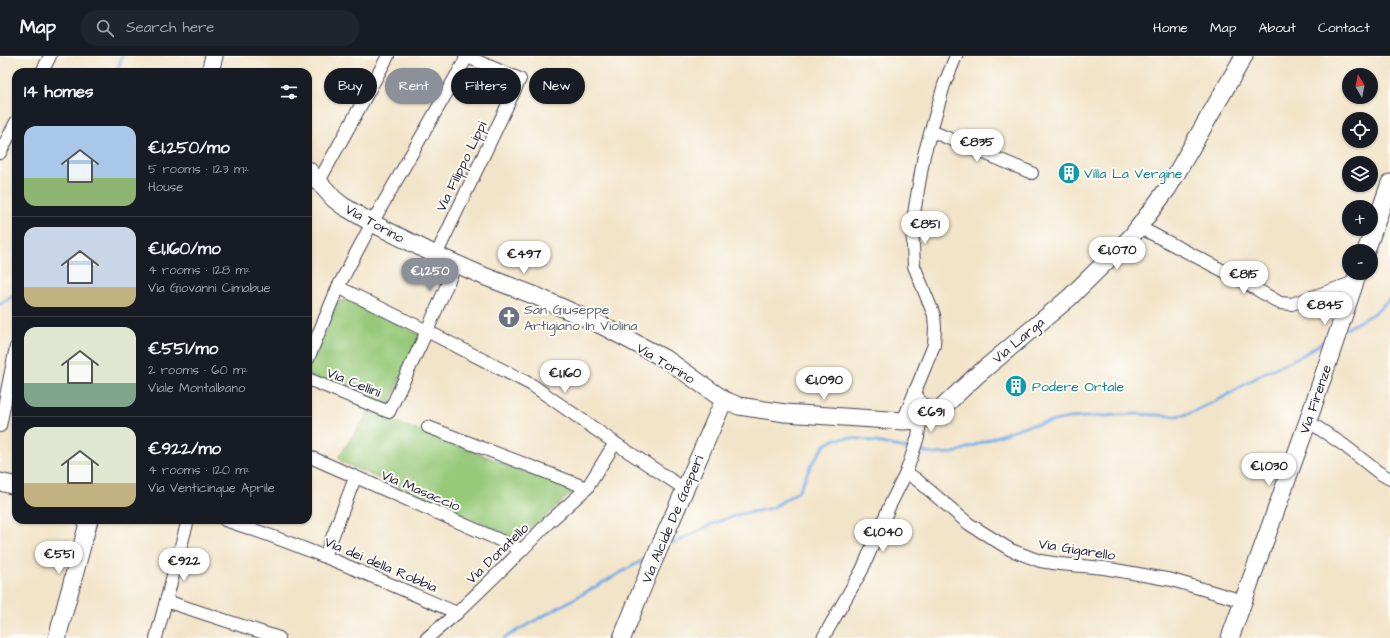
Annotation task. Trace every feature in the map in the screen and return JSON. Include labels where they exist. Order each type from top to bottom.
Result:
[{"type":"street","points":[[44,68],[50,56]]},
{"type":"street","points":[[318,183],[388,56]]},
{"type":"street","points":[[312,349],[338,287],[372,223],[466,56]]},
{"type":"street","name":"Via Filippo Lippi","points":[[436,255],[520,78],[466,56]]},
{"type":"street","points":[[903,420],[934,345],[936,328],[934,315],[914,266],[912,225],[924,155],[944,85],[956,56]]},
{"type":"street","name":"Via Larga","points":[[920,420],[930,417],[943,407],[976,376],[1069,298],[1132,236],[1168,188],[1244,56]]},
{"type":"street","points":[[0,152],[12,130]]},
{"type":"street","points":[[931,131],[1032,173]]},
{"type":"street","name":"Via Torino","points":[[312,175],[330,195],[343,206],[372,223],[456,264],[536,296],[604,326],[669,362],[724,400],[739,406],[785,414],[920,420]]},
{"type":"street","points":[[1368,244],[1390,183]]},
{"type":"street","points":[[1139,227],[1239,279],[1280,303],[1292,304],[1350,280]]},
{"type":"street","points":[[427,331],[456,264]]},
{"type":"street","name":"Via Firenze","points":[[1230,638],[1308,421],[1356,280]]},
{"type":"street","points":[[338,287],[532,385],[615,443],[685,489]]},
{"type":"street","name":"Via Cellini","points":[[312,381],[389,412],[427,331]]},
{"type":"street","points":[[0,426],[12,367]]},
{"type":"street","points":[[915,390],[917,398],[928,408],[934,409],[943,407]]},
{"type":"street","name":"Via Alcide De Gasperi","points":[[622,638],[650,569],[724,400]]},
{"type":"street","points":[[823,638],[862,570],[890,505],[906,473],[917,440],[920,420]]},
{"type":"street","points":[[1308,421],[1345,446],[1378,472],[1390,479]]},
{"type":"street","points":[[428,427],[587,488]]},
{"type":"street","name":"Via Donatello","points":[[427,638],[457,613],[548,523],[587,488],[615,443]]},
{"type":"street","name":"Via Masaccio","points":[[312,458],[522,550]]},
{"type":"street","name":"Via Gigarello","points":[[906,473],[940,498],[969,524],[1011,550],[1040,561],[1104,568],[1159,578],[1243,601]]},
{"type":"street","points":[[325,556],[355,478]]},
{"type":"street","points":[[0,482],[12,485]]},
{"type":"street","points":[[57,638],[88,524]]},
{"type":"street","points":[[156,638],[187,524]]},
{"type":"street","name":"Via dei della Robbia","points":[[237,524],[277,537],[325,556],[457,613]]},
{"type":"street","points":[[166,601],[278,638]]},
{"type":"green space","points":[[345,299],[420,335],[387,409],[312,377],[312,362],[339,300],[344,302]]},
{"type":"green space","points":[[370,411],[574,490],[520,540],[342,462],[339,456]]},
{"type":"waterway","points":[[118,68],[122,56]]},
{"type":"waterway","points":[[0,304],[12,296]]},
{"type":"waterway","points":[[1346,329],[1374,313],[1390,299]]},
{"type":"waterway","points":[[916,450],[933,454],[954,453],[1022,427],[1069,418],[1136,414],[1177,416],[1188,414],[1222,398],[1264,373],[1303,355],[1330,337]]},
{"type":"waterway","points":[[674,543],[714,523],[741,514],[772,508],[799,491],[811,465],[825,445],[836,439],[862,439],[910,449]]},
{"type":"waterway","points":[[504,638],[643,560]]},
{"type":"place","name":"Villa La Vergine","points":[[1069,173]]},
{"type":"place","name":"San Giuseppe Artigiano In Violina","points":[[509,317]]},
{"type":"place","name":"Podere Ortale","points":[[1016,386]]}]
